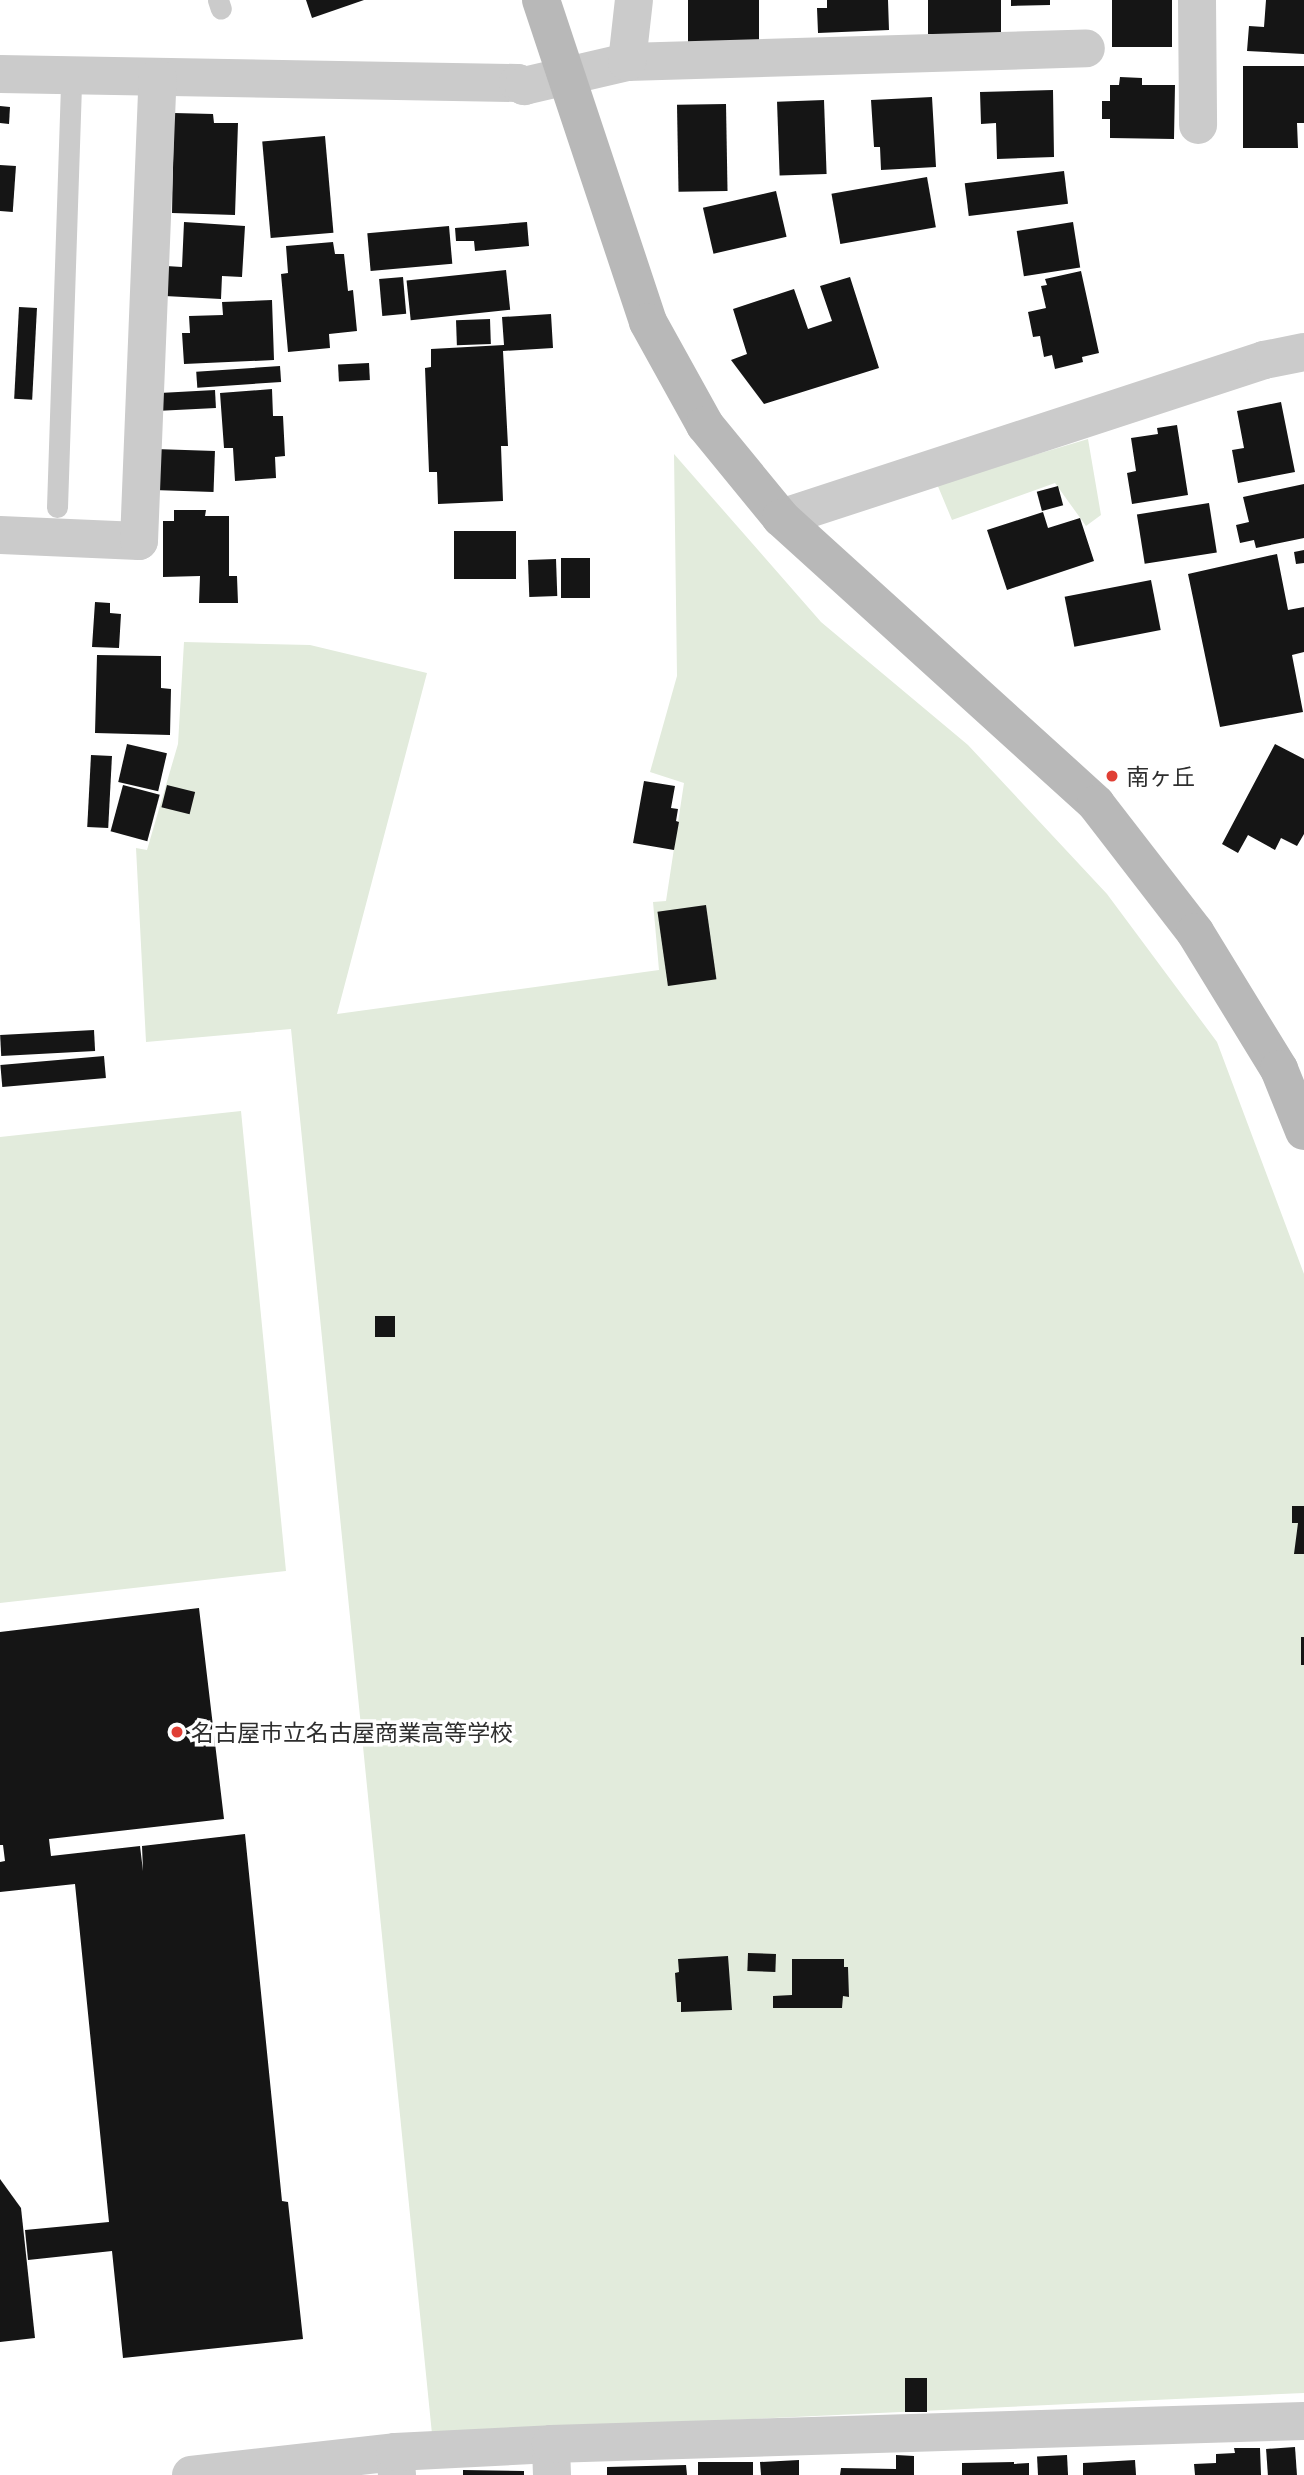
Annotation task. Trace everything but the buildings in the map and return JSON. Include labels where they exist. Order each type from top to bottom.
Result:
[{"type":"street","points":[[626,62],[634,0]]},
{"type":"street","points":[[1197,0],[1199,125]]},
{"type":"street","points":[[544,4],[648,322],[705,425],[781,518],[1096,804],[1195,932],[1279,1069],[1304,1131]]},
{"type":"street","points":[[0,74],[518,83],[524,86],[626,62],[1087,47]]},
{"type":"street","points":[[0,536],[139,541],[158,78]]},
{"type":"street","points":[[781,518],[1264,360],[1304,352]]},
{"type":"street","points":[[191,2475],[396,2463],[551,2460],[1304,2421]]},
{"type":"lane","points":[[57,508],[71,77]]},
{"type":"green space","points":[[1088,439],[1101,515],[1086,526],[1055,483],[952,520],[937,484]]},
{"type":"green space","points":[[674,454],[821,622],[968,745],[1107,894],[1217,1042],[1304,1274],[1304,2393],[432,2434],[291,1029],[146,1042],[136,848],[147,850],[178,744],[184,642],[310,645],[427,673],[337,1014],[659,970],[653,902],[666,901],[684,783],[650,772],[677,676]]},
{"type":"green space","points":[[241,1111],[286,1571],[0,1603],[0,1137]]},
{"type":"place","name":"南ヶ丘","points":[[1112,776]]},
{"type":"place","name":"名古屋市立名古屋商業高等学校","points":[[177,1732]]}]
